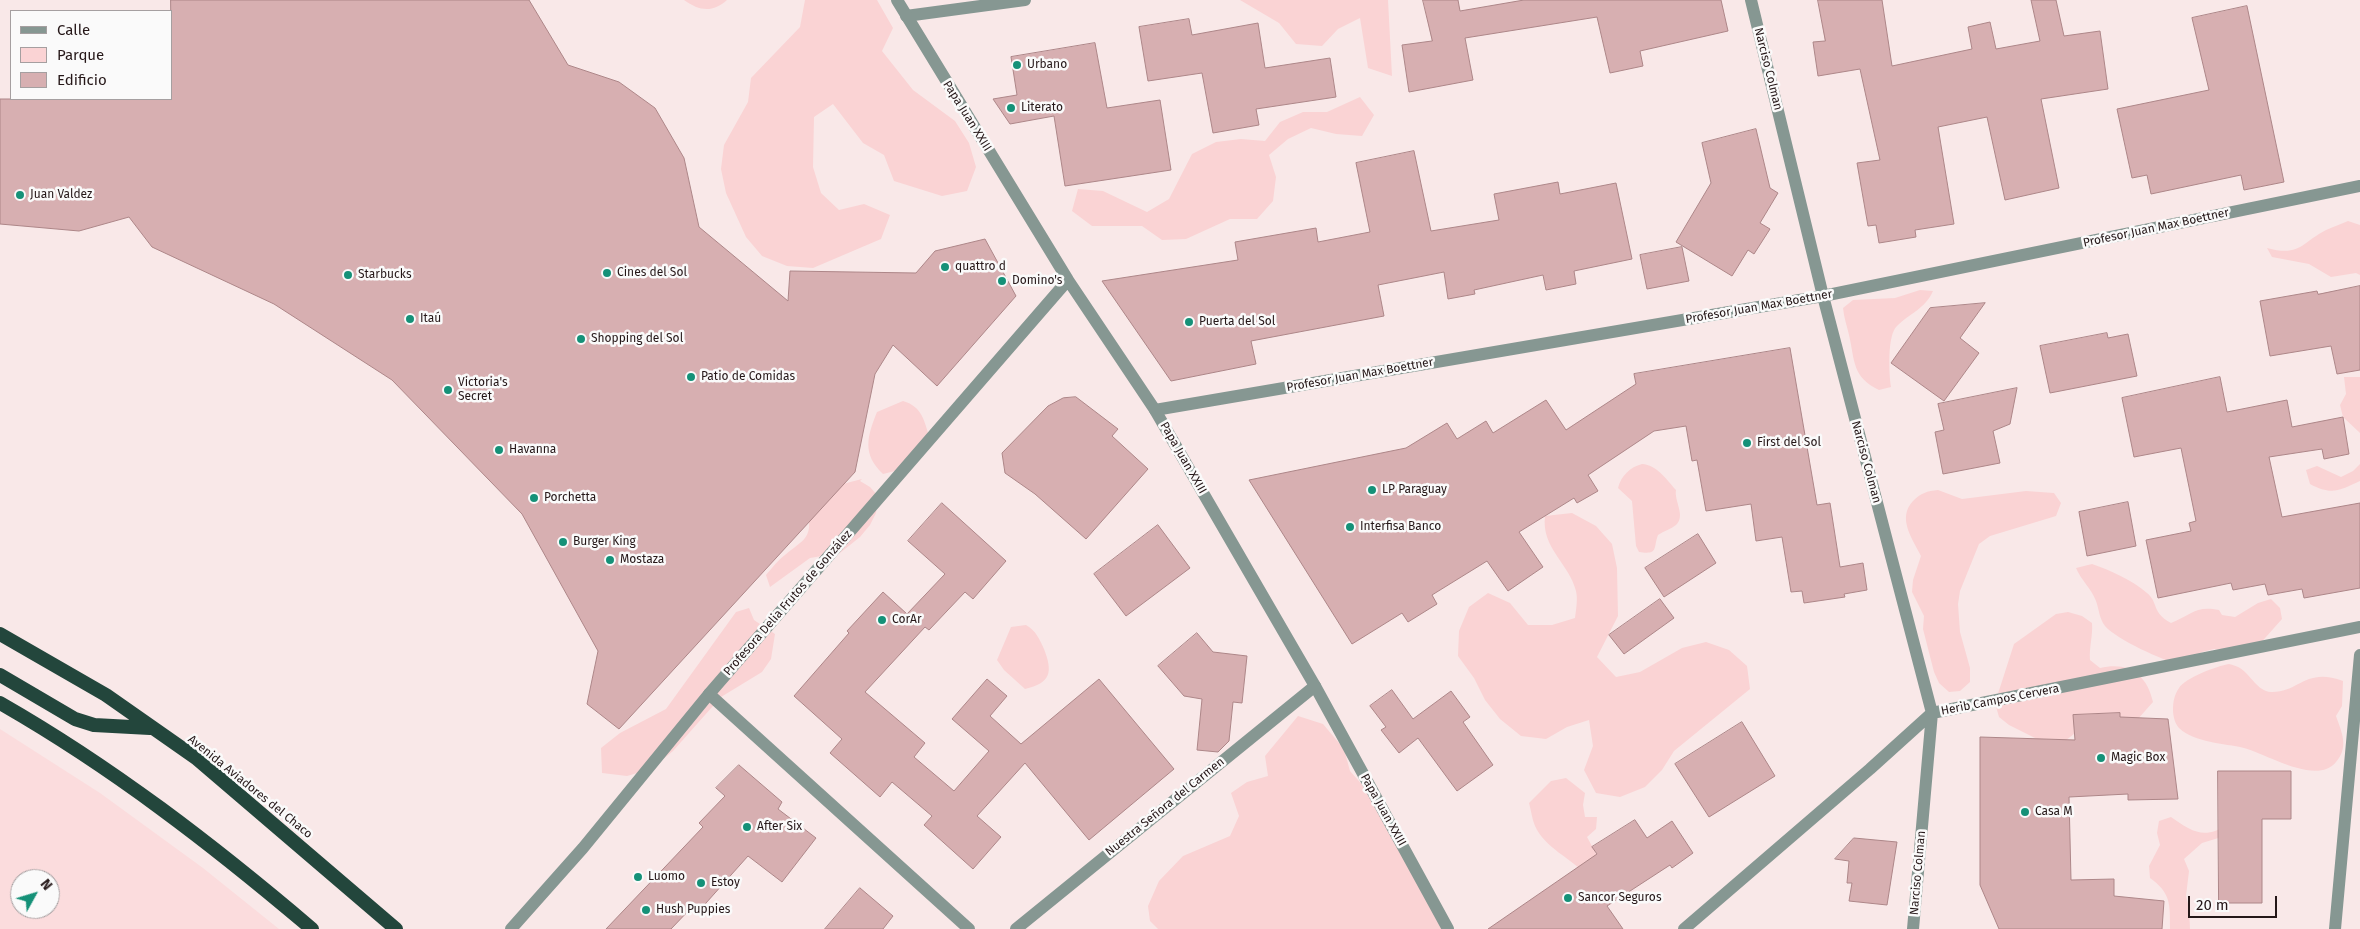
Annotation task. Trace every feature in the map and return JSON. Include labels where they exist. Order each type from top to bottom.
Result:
[{"type":"highway","name":"Avenida Aviadores del Chaco","points":[[0,634],[106,695],[150,728],[196,758],[396,929]]},
{"type":"highway","points":[[0,675],[74,719],[94,725],[150,728]]},
{"type":"highway","points":[[0,703],[37,724],[134,788],[196,834],[312,929]]},
{"type":"street","name":"Papa Juan XXIII","points":[[897,0],[1068,280],[1155,410],[1315,686],[1448,929]]},
{"type":"street","points":[[906,16],[1025,0]]},
{"type":"street","name":"Narciso Colman","points":[[1751,0],[1823,296],[1932,713],[1913,929]]},
{"type":"street","name":"Profesor Juan Max Boettner","points":[[1155,410],[1823,296],[2360,186]]},
{"type":"street","name":"Profesora Delia Frutos de González","points":[[511,929],[584,848],[710,694],[1068,280]]},
{"type":"street","name":"Herib Campos Cervera","points":[[1684,929],[1870,769],[1932,713],[2360,627]]},
{"type":"street","points":[[2335,929],[2360,655]]},
{"type":"street","name":"Nuestra Señora del Carmen","points":[[1016,929],[1315,686]]},
{"type":"street","points":[[710,694],[969,929]]},
{"type":"shaded area","points":[[0,729],[100,793],[203,868],[279,929],[0,929]]},
{"type":"green space","points":[[684,0],[727,0],[716,7],[706,9]]},
{"type":"green space","points":[[805,0],[877,0],[893,28],[882,51],[913,90],[955,121],[969,143],[976,167],[967,191],[942,196],[894,181],[884,155],[863,143],[833,104],[814,117],[813,167],[821,193],[839,210],[864,204],[890,215],[881,239],[813,268],[787,266],[762,256],[746,237],[726,193],[721,169],[724,145],[748,102],[751,78],[800,27]]},
{"type":"green space","points":[[1240,0],[1388,0],[1392,76],[1368,68],[1360,18],[1338,29],[1322,46],[1296,44],[1279,23]]},
{"type":"green space","points":[[1360,97],[1374,115],[1362,136],[1336,134],[1311,128],[1288,139],[1269,155],[1276,177],[1273,201],[1257,219],[1230,219],[1186,239],[1162,240],[1142,226],[1092,226],[1072,211],[1078,189],[1103,191],[1147,212],[1169,199],[1192,154],[1216,142],[1241,139],[1265,141],[1280,122],[1303,112],[1327,112]]},
{"type":"green space","points":[[2348,221],[2360,225],[2360,275],[2356,273],[2331,277],[2309,264],[2272,257],[2267,248],[2287,251],[2294,250],[2326,230]]},
{"type":"green space","points":[[1920,290],[1933,291],[1926,302],[1897,326],[1894,331],[1890,346],[1891,387],[1879,390],[1870,385],[1859,374],[1854,360],[1843,308],[1853,300],[1895,298]]},
{"type":"green space","points":[[2344,377],[2360,377],[2360,433],[2343,417],[2340,405],[2346,394]]},
{"type":"green space","points":[[903,401],[919,411],[930,439],[895,471],[883,474],[876,467],[869,452],[868,445],[871,429],[877,412]]},
{"type":"green space","points":[[1642,464],[1657,470],[1676,490],[1680,513],[1679,521],[1676,525],[1658,535],[1654,550],[1645,553],[1639,552],[1636,546],[1632,501],[1618,488],[1621,480],[1627,473],[1634,467]]},
{"type":"green space","points":[[2360,464],[2360,481],[2347,487],[2330,491],[2310,484],[2306,470],[2317,466],[2341,477],[2353,471]]},
{"type":"green space","points":[[862,479],[860,481],[870,487],[878,496],[876,513],[870,525],[860,537],[840,553],[810,558],[770,587],[766,575],[780,559],[801,543],[807,535],[809,529],[808,515],[835,486]]},
{"type":"green space","points":[[1938,490],[1962,499],[2026,491],[2054,493],[2061,503],[2056,516],[1990,536],[1979,544],[1960,591],[1958,604],[1960,632],[1970,668],[1970,682],[1960,691],[1949,692],[1939,683],[1934,672],[1923,629],[1924,616],[1912,592],[1913,580],[1921,556],[1910,535],[1906,521],[1908,508],[1913,501],[1924,493]]},
{"type":"green space","points":[[1572,513],[1596,526],[1612,544],[1617,568],[1618,616],[1597,657],[1616,677],[1640,672],[1682,648],[1706,642],[1729,650],[1747,666],[1750,689],[1674,751],[1662,770],[1645,787],[1620,797],[1596,793],[1584,770],[1593,746],[1589,720],[1567,727],[1546,739],[1521,736],[1500,719],[1485,700],[1474,678],[1458,656],[1459,631],[1469,607],[1488,593],[1510,603],[1528,625],[1552,625],[1575,618],[1576,591],[1568,572],[1551,546],[1545,527],[1545,516]]},
{"type":"green space","points":[[2092,564],[2121,576],[2141,588],[2151,597],[2160,615],[2171,623],[2205,609],[2219,610],[2222,615],[2235,617],[2258,603],[2271,599],[2280,608],[2282,619],[2258,646],[2246,653],[2214,649],[2202,652],[2180,665],[2130,643],[2105,626],[2101,620],[2094,596],[2076,568]]},
{"type":"green space","points":[[749,608],[754,620],[775,634],[771,659],[762,672],[721,697],[673,751],[651,769],[627,776],[602,773],[601,748],[620,733],[666,709],[736,612]]},
{"type":"green space","points":[[2068,612],[2082,616],[2092,623],[2090,660],[2100,668],[2119,666],[2135,672],[2146,684],[2153,702],[2137,720],[2084,726],[2065,741],[2037,739],[2009,725],[1999,717],[1995,703],[2014,644],[2056,614]]},
{"type":"green space","points":[[1026,625],[1035,632],[1040,641],[1047,657],[1049,670],[1045,680],[1034,687],[1025,689],[1004,670],[997,660],[1011,627]]},
{"type":"green space","points":[[2229,664],[2240,668],[2258,686],[2271,692],[2289,689],[2320,677],[2330,677],[2343,681],[2342,706],[2336,716],[2342,734],[2343,745],[2336,762],[2328,769],[2317,771],[2305,770],[2244,748],[2201,740],[2179,728],[2174,720],[2173,710],[2176,693],[2182,684],[2209,670]]},
{"type":"green space","points":[[1298,716],[1323,724],[1344,749],[1350,771],[1366,789],[1449,929],[1158,929],[1150,921],[1148,906],[1159,881],[1183,856],[1230,836],[1239,816],[1231,793],[1247,782],[1268,776],[1265,756]]},
{"type":"green space","points":[[1566,778],[1585,793],[1583,805],[1585,817],[1597,817],[1596,829],[1587,837],[1599,859],[1586,875],[1539,834],[1529,803],[1551,781]]},
{"type":"green space","points":[[2171,817],[2192,830],[2205,833],[2220,829],[2228,824],[2225,836],[2202,843],[2184,859],[2189,871],[2186,896],[2189,908],[2190,929],[2170,929],[2170,913],[2166,894],[2150,878],[2149,866],[2160,845],[2157,833],[2159,821]]},
{"type":"building","name":"Shopping del Sol","points":[[171,0],[529,0],[568,65],[619,82],[655,108],[684,158],[699,227],[788,301],[790,271],[916,273],[935,251],[985,239],[1016,296],[937,386],[893,345],[875,374],[855,472],[619,729],[587,704],[598,651],[522,514],[392,380],[274,304],[152,247],[129,217],[79,231],[0,224],[0,99],[172,100]]},
{"type":"building","points":[[1423,0],[1458,0],[1460,11],[1524,0],[1721,0],[1728,31],[1640,51],[1643,66],[1610,73],[1597,17],[1465,38],[1473,80],[1409,92],[1402,45],[1432,41]]},
{"type":"building","points":[[1818,0],[1882,0],[1892,66],[1972,49],[1968,27],[1990,22],[1996,49],[2040,41],[2031,0],[2056,0],[2064,36],[2100,31],[2108,89],[2041,99],[2059,188],[2005,200],[1987,117],[1938,127],[1954,224],[1915,230],[1916,237],[1879,243],[1876,225],[1868,226],[1857,163],[1880,160],[1860,69],[1818,76],[1813,42],[1825,41]]},
{"type":"building","points":[[2247,6],[2284,182],[2244,190],[2241,175],[2151,194],[2147,175],[2132,178],[2117,109],[2209,90],[2192,18]]},
{"type":"building","points":[[1189,19],[1192,35],[1258,23],[1265,68],[1330,58],[1336,97],[1256,109],[1259,125],[1213,133],[1202,73],[1148,81],[1139,27]]},
{"type":"building","points":[[1095,43],[1107,108],[1160,100],[1171,170],[1065,186],[1054,116],[1010,124],[993,99],[1017,95],[1011,57]]},
{"type":"building","points":[[1756,129],[1770,188],[1778,193],[1760,223],[1770,229],[1754,254],[1748,250],[1732,276],[1676,242],[1711,183],[1702,143]]},
{"type":"building","points":[[1414,151],[1431,231],[1499,220],[1494,194],[1558,182],[1560,194],[1616,183],[1632,259],[1574,271],[1576,284],[1546,290],[1543,275],[1474,290],[1475,294],[1448,299],[1444,272],[1378,285],[1384,316],[1251,341],[1256,364],[1171,381],[1102,281],[1238,260],[1235,242],[1316,228],[1318,242],[1370,232],[1356,163]]},
{"type":"building","points":[[1682,247],[1689,281],[1647,289],[1640,255]]},
{"type":"building","points":[[2360,286],[2360,370],[2337,374],[2331,346],[2270,356],[2260,301],[2317,291],[2318,294]]},
{"type":"building","points":[[1985,303],[1960,338],[1979,353],[1944,401],[1891,363],[1930,308]]},
{"type":"building","points":[[2107,333],[2108,338],[2128,334],[2137,376],[2050,393],[2040,346]]},
{"type":"building","points":[[1790,348],[1817,505],[1830,503],[1840,567],[1863,563],[1867,590],[1844,594],[1845,597],[1804,603],[1802,591],[1791,592],[1782,537],[1756,541],[1751,504],[1706,511],[1697,460],[1692,461],[1686,426],[1654,431],[1588,475],[1598,491],[1577,503],[1574,498],[1519,532],[1543,567],[1508,591],[1487,561],[1432,595],[1437,604],[1408,622],[1402,613],[1352,644],[1249,480],[1406,448],[1447,423],[1457,439],[1486,421],[1493,433],[1546,400],[1566,430],[1636,384],[1634,374]]},
{"type":"building","points":[[2220,377],[2227,412],[2287,400],[2292,427],[2343,417],[2349,454],[2324,459],[2322,449],[2269,457],[2282,517],[2360,503],[2360,588],[2304,598],[2302,589],[2268,595],[2265,584],[2233,590],[2231,583],[2158,598],[2146,540],[2191,531],[2189,523],[2196,521],[2181,448],[2134,457],[2122,398]]},
{"type":"building","points":[[2017,388],[2010,424],[1993,431],[2000,463],[1943,474],[1935,432],[1944,430],[1938,404]]},
{"type":"building","points":[[1076,397],[1118,429],[1112,436],[1148,469],[1086,539],[1035,494],[1005,473],[1002,453],[1048,406],[1063,398]]},
{"type":"building","points":[[2128,502],[2136,546],[2087,556],[2079,512]]},
{"type":"building","points":[[942,503],[1006,561],[973,599],[965,592],[929,630],[925,627],[865,692],[925,743],[914,757],[954,791],[989,751],[952,719],[987,679],[1007,696],[990,716],[1021,744],[1099,679],[1174,769],[1089,840],[1025,763],[977,816],[1001,837],[973,869],[924,825],[932,816],[892,782],[880,797],[830,753],[842,739],[794,696],[849,633],[847,631],[883,592],[907,614],[945,574],[908,541]]},
{"type":"building","points":[[1158,525],[1190,568],[1126,616],[1094,574]]},
{"type":"building","points":[[1698,534],[1716,563],[1664,597],[1645,568]]},
{"type":"building","points":[[1660,599],[1674,618],[1624,654],[1609,635]]},
{"type":"building","points":[[1197,633],[1213,652],[1247,656],[1242,703],[1233,702],[1229,741],[1218,752],[1197,750],[1202,699],[1184,696],[1158,666]]},
{"type":"building","points":[[1392,690],[1413,719],[1451,691],[1470,717],[1463,722],[1493,765],[1457,791],[1418,738],[1399,753],[1381,730],[1386,727],[1370,706]]},
{"type":"building","points":[[2120,713],[2120,717],[2168,719],[2178,799],[2128,800],[2128,794],[2069,797],[2071,880],[2114,879],[2114,896],[2164,901],[2162,929],[1999,929],[1980,885],[1980,737],[2075,740],[2073,715]]},
{"type":"building","points":[[1742,722],[1775,776],[1709,817],[1675,764]]},
{"type":"building","points":[[739,765],[782,802],[778,809],[816,838],[782,882],[748,856],[698,912],[692,907],[671,929],[606,929],[703,827],[699,823],[725,796],[716,788]]},
{"type":"building","points":[[2218,771],[2291,771],[2291,819],[2262,819],[2262,903],[2219,903]]},
{"type":"building","points":[[1635,820],[1647,838],[1672,821],[1693,853],[1672,868],[1670,865],[1607,906],[1623,929],[1488,929],[1597,854],[1592,847]]},
{"type":"building","points":[[1854,838],[1897,842],[1887,905],[1849,901],[1852,883],[1847,883],[1849,861],[1835,859]]},
{"type":"building","points":[[860,888],[893,916],[883,929],[825,929]]},
{"type":"place","name":"Urbano","points":[[1017,65]]},
{"type":"place","name":"Literato","points":[[1011,108]]},
{"type":"place","name":"Juan Valdez","points":[[20,195]]},
{"type":"place","name":"quattro d","points":[[945,267]]},
{"type":"place","name":"Cines del Sol","points":[[607,273]]},
{"type":"place","name":"Starbucks","points":[[348,275]]},
{"type":"place","name":"Domino's","points":[[1002,281]]},
{"type":"place","name":"Itaú","points":[[410,319]]},
{"type":"place","name":"Puerta del Sol","points":[[1189,322]]},
{"type":"place","name":"Shopping del Sol","points":[[581,339]]},
{"type":"place","name":"Patio de Comidas","points":[[691,377]]},
{"type":"place","name":"Victoria's Secret","points":[[448,390]]},
{"type":"place","name":"First del Sol","points":[[1747,443]]},
{"type":"place","name":"Havanna","points":[[499,450]]},
{"type":"place","name":"LP Paraguay","points":[[1372,490]]},
{"type":"place","name":"Porchetta","points":[[534,498]]},
{"type":"place","name":"Interfisa Banco","points":[[1350,527]]},
{"type":"place","name":"Burger King","points":[[563,542]]},
{"type":"place","name":"Mostaza","points":[[610,560]]},
{"type":"place","name":"CorAr","points":[[882,620]]},
{"type":"place","name":"Magic Box","points":[[2101,758]]},
{"type":"place","name":"Casa M","points":[[2025,812]]},
{"type":"place","name":"After Six","points":[[747,827]]},
{"type":"place","name":"Luomo","points":[[638,877]]},
{"type":"place","name":"Estoy","points":[[701,883]]},
{"type":"place","name":"Sancor Seguros","points":[[1568,898]]},
{"type":"place","name":"Hush Puppies","points":[[646,910]]}]
